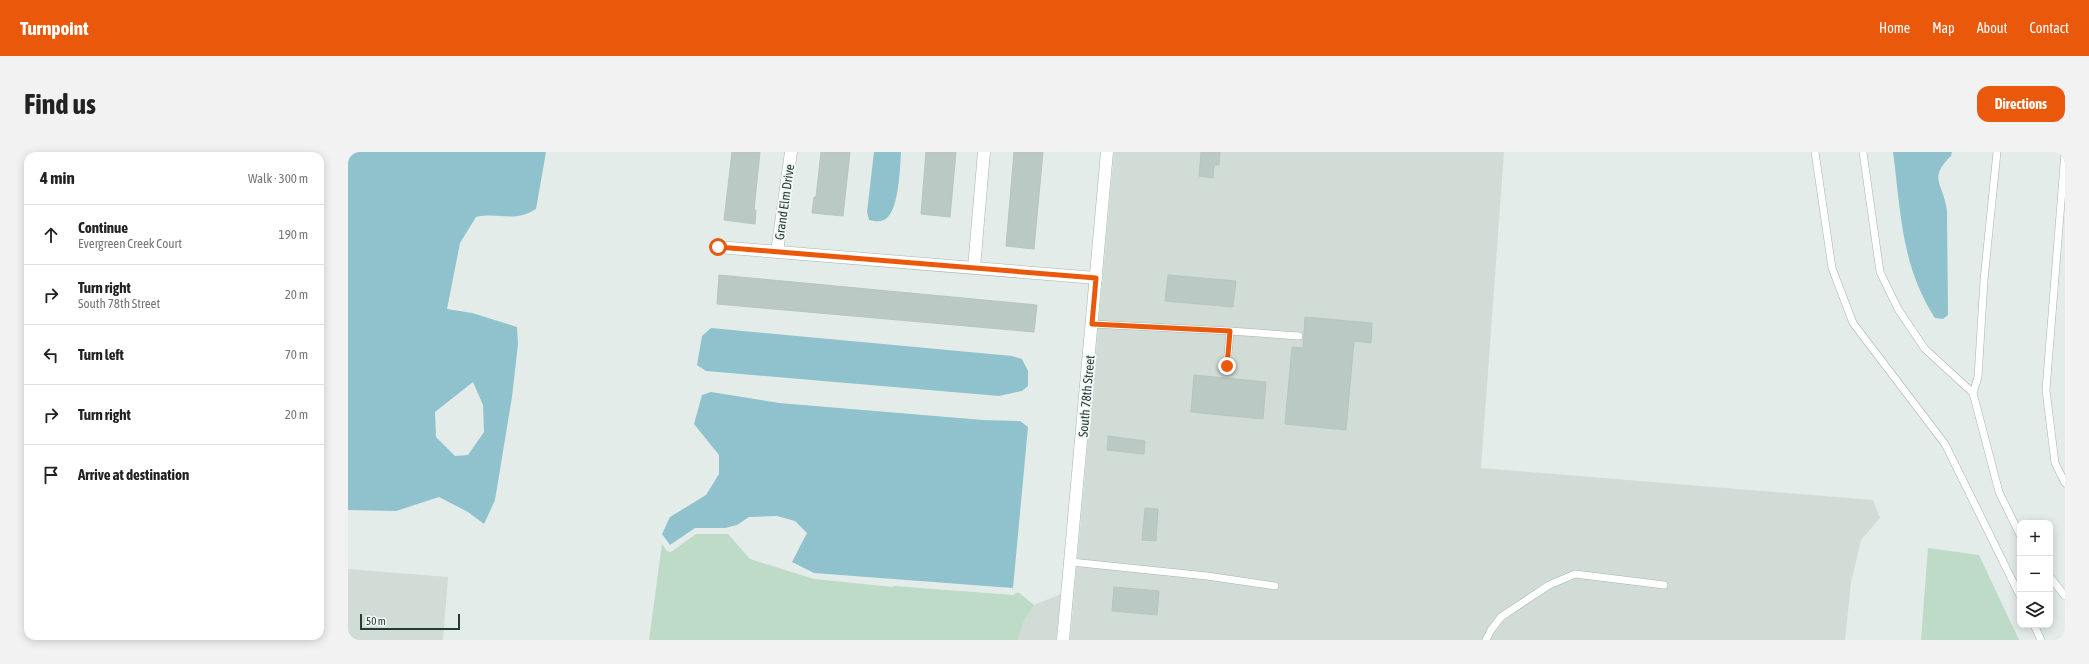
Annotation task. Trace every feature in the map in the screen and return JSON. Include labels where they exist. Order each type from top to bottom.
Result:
[{"type":"street","name":"Grand Elm Drive","points":[[777,252],[791,152]]},
{"type":"street","points":[[974,268],[984,152]]},
{"type":"street","name":"South 78th Street","points":[[1063,640],[1107,152]]},
{"type":"street","points":[[718,247],[1096,278]]},
{"type":"lane","points":[[1815,152],[1832,268],[1853,323],[1946,444],[2018,592]]},
{"type":"lane","points":[[1863,152],[1880,272],[1898,309],[1925,349],[1973,393],[1999,492],[2017,529]]},
{"type":"lane","points":[[1973,393],[1978,378],[1984,280],[1997,152]]},
{"type":"lane","points":[[2065,152],[2046,390],[2055,463],[2065,483]]},
{"type":"lane","points":[[1092,324],[1299,336]]},
{"type":"lane","points":[[1227,366],[1230,331]]},
{"type":"lane","points":[[1071,562],[1206,576],[1275,586]]},
{"type":"lane","points":[[1486,640],[1491,630],[1501,617],[1543,588],[1575,574],[1664,585]]},
{"type":"lane","points":[[2053,581],[2065,596]]},
{"type":"lane","points":[[2035,628],[2041,640]]},
{"type":"shaded area","points":[[1114,152],[1504,152],[1481,468],[1873,500],[1880,518],[1861,540],[1851,583],[1845,640],[1070,640]]},
{"type":"shaded area","points":[[348,569],[448,577],[443,640],[348,640]]},
{"type":"shaded area","points":[[1061,594],[1056,640],[1018,640],[1024,621],[1034,605]]},
{"type":"green space","points":[[696,534],[728,534],[750,559],[814,579],[893,587],[1013,595],[1018,592],[1034,605],[1024,621],[1018,640],[649,640],[662,544],[667,551],[671,552]]},
{"type":"green space","points":[[1928,548],[1979,555],[2019,640],[1921,640]]},
{"type":"water","points":[[348,152],[546,152],[536,209],[528,213],[514,216],[476,217],[460,243],[447,309],[472,313],[517,327],[518,344],[512,397],[495,500],[484,524],[468,512],[439,497],[396,511],[348,510]],"holes":[[[473,382],[483,405],[484,432],[468,455],[455,456],[436,437],[435,412]]]},
{"type":"water","points":[[874,152],[901,152],[898,187],[894,205],[887,218],[880,221],[869,220],[867,212]]},
{"type":"water","points":[[1893,152],[1952,152],[1951,156],[1940,170],[1938,176],[1947,211],[1948,315],[1943,319],[1935,318],[1915,279],[1904,238]]},
{"type":"water","points":[[711,328],[1012,356],[1022,359],[1028,371],[1028,386],[1022,391],[999,396],[706,371],[697,365],[702,336]]},
{"type":"water","points":[[711,392],[779,403],[983,420],[1020,421],[1028,427],[1013,588],[814,573],[792,562],[807,533],[795,521],[777,516],[749,517],[737,525],[725,528],[695,528],[670,545],[662,534],[670,517],[706,495],[719,474],[719,455],[694,424],[702,395]]},
{"type":"building","points":[[732,152],[760,152],[754,210],[756,210],[755,224],[724,220]]},
{"type":"building","points":[[821,152],[850,152],[843,216],[812,213],[814,197],[816,197]]},
{"type":"building","points":[[926,152],[956,152],[950,217],[921,214]]},
{"type":"building","points":[[1014,152],[1043,152],[1034,249],[1006,246]]},
{"type":"building","points":[[1201,152],[1220,152],[1219,165],[1214,165],[1213,178],[1199,176]]},
{"type":"building","points":[[719,275],[1037,305],[1034,332],[717,304]]},
{"type":"building","points":[[1168,275],[1236,281],[1233,307],[1165,301]]},
{"type":"building","points":[[1305,317],[1372,323],[1371,343],[1354,341],[1346,430],[1285,424],[1292,347],[1303,348]]},
{"type":"building","points":[[1194,375],[1266,382],[1263,419],[1191,412]]},
{"type":"building","points":[[1108,436],[1145,441],[1144,454],[1107,450]]},
{"type":"building","points":[[1145,508],[1158,509],[1156,541],[1142,540]]},
{"type":"building","points":[[1114,587],[1159,591],[1157,615],[1112,611]]},
{"type":"route","points":[[718,247],[1096,278],[1092,324],[1153,329],[1230,331],[1227,366]]}]
